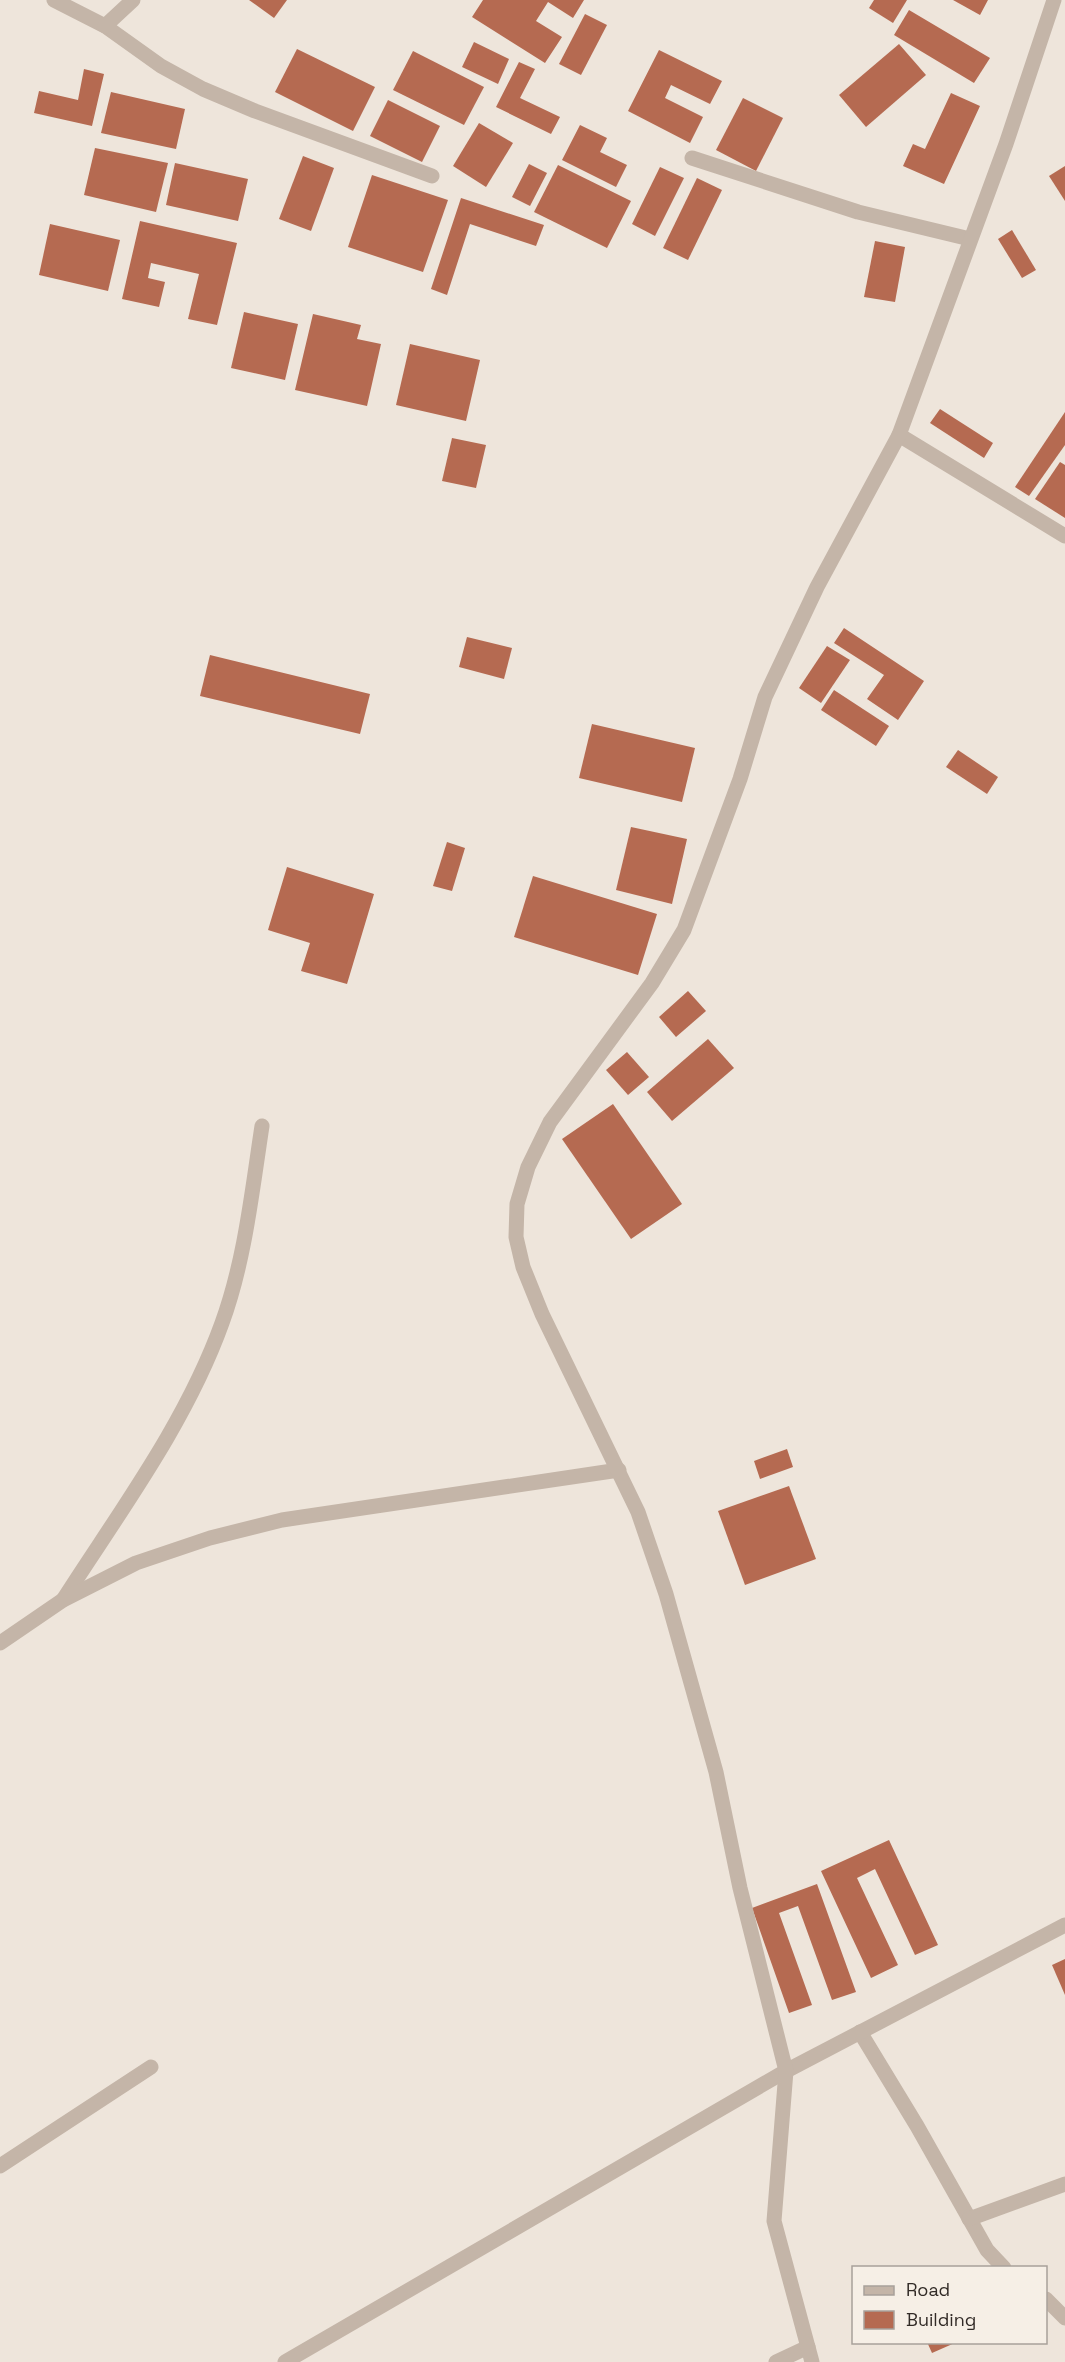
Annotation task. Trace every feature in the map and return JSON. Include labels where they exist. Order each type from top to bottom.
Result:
[{"type":"street","points":[[54,0],[105,26],[161,66],[203,89],[255,111],[432,176]]},
{"type":"street","points":[[105,26],[133,0]]},
{"type":"street","points":[[812,2362],[774,2221],[786,2071],[740,1888],[716,1772],[666,1594],[638,1512],[542,1314],[523,1267],[516,1237],[516,1204],[528,1167],[550,1122],[652,983],[684,930],[740,779],[765,697],[817,587],[899,435],[1006,144],[1054,0]]},
{"type":"street","points":[[692,158],[858,212],[970,239]]},
{"type":"street","points":[[899,435],[1065,536]]},
{"type":"street","points":[[63,1600],[168,1436],[200,1378],[223,1322],[241,1259],[262,1126]]},
{"type":"street","points":[[0,1642],[63,1600],[136,1563],[210,1538],[282,1520],[619,1470]]},
{"type":"street","points":[[285,2362],[786,2071],[1065,1925]]},
{"type":"street","points":[[860,2032],[917,2126],[987,2250],[1002,2266]]},
{"type":"street","points":[[0,2166],[151,2067]]},
{"type":"street","points":[[969,2219],[1065,2184]]},
{"type":"street","points":[[1047,2299],[1065,2318]]},
{"type":"street","points":[[776,2362],[808,2347]]},
{"type":"building","points":[[249,0],[287,0],[274,18]]},
{"type":"building","points":[[483,0],[584,0],[573,18],[548,2],[536,21],[562,37],[545,63],[472,17]]},
{"type":"building","points":[[874,0],[907,0],[893,23],[869,8]]},
{"type":"building","points":[[953,0],[988,0],[980,15]]},
{"type":"building","points":[[909,10],[990,58],[974,83],[894,35]]},
{"type":"building","points":[[585,14],[607,25],[581,75],[559,64]]},
{"type":"building","points":[[474,42],[509,59],[498,84],[462,67]]},
{"type":"building","points":[[899,44],[926,75],[866,127],[839,95]]},
{"type":"building","points":[[297,49],[375,87],[353,131],[275,92]]},
{"type":"building","points":[[659,50],[722,81],[710,104],[671,85],[665,98],[703,117],[690,143],[628,111]]},
{"type":"building","points":[[413,51],[484,87],[464,125],[393,90]]},
{"type":"building","points":[[519,62],[535,69],[520,98],[560,117],[551,134],[496,107]]},
{"type":"building","points":[[84,69],[104,74],[92,126],[34,113],[39,91],[78,100]]},
{"type":"building","points":[[111,92],[185,109],[176,149],[101,133]]},
{"type":"building","points":[[951,93],[980,106],[944,184],[903,166],[913,144],[925,149]]},
{"type":"building","points":[[743,98],[783,118],[756,171],[716,150]]},
{"type":"building","points":[[388,100],[440,126],[422,162],[370,136]]},
{"type":"building","points":[[479,123],[513,143],[486,187],[453,166]]},
{"type":"building","points":[[580,125],[607,138],[600,152],[627,165],[616,187],[562,160]]},
{"type":"building","points":[[95,148],[168,163],[156,212],[84,195]]},
{"type":"building","points":[[303,156],[334,168],[311,231],[279,219]]},
{"type":"building","points":[[175,163],[248,179],[238,221],[166,205]]},
{"type":"building","points":[[529,164],[547,173],[530,206],[512,197]]},
{"type":"building","points":[[558,165],[631,201],[607,248],[534,212]]},
{"type":"building","points":[[1065,166],[1065,201],[1049,176]]},
{"type":"building","points":[[660,167],[684,178],[655,236],[632,224]]},
{"type":"building","points":[[372,175],[448,200],[423,272],[348,247]]},
{"type":"building","points":[[697,178],[722,190],[688,260],[663,248]]},
{"type":"building","points":[[461,198],[544,225],[536,246],[470,224],[447,295],[431,289]]},
{"type":"building","points":[[140,221],[237,243],[217,325],[188,319],[199,274],[151,263],[148,278],[165,282],[159,307],[122,299]]},
{"type":"building","points":[[50,224],[120,240],[108,291],[39,275]]},
{"type":"building","points":[[1012,230],[1036,270],[1022,278],[998,239]]},
{"type":"building","points":[[875,241],[905,247],[895,302],[864,297]]},
{"type":"building","points":[[244,312],[298,324],[285,380],[231,368]]},
{"type":"building","points":[[313,314],[361,325],[357,339],[381,344],[367,406],[295,390]]},
{"type":"building","points":[[410,344],[480,360],[466,421],[396,405]]},
{"type":"building","points":[[940,409],[993,443],[984,458],[930,423]]},
{"type":"building","points":[[1065,412],[1065,445],[1029,496],[1015,487]]},
{"type":"building","points":[[452,438],[486,445],[476,488],[442,481]]},
{"type":"building","points":[[1060,462],[1065,465],[1065,518],[1035,499]]},
{"type":"building","points":[[844,628],[924,681],[898,720],[867,699],[884,675],[834,643]]},
{"type":"building","points":[[467,637],[512,648],[504,679],[459,667]]},
{"type":"building","points":[[827,646],[850,660],[821,703],[799,688]]},
{"type":"building","points":[[210,655],[370,694],[360,734],[200,696]]},
{"type":"building","points":[[834,690],[889,726],[876,746],[821,710]]},
{"type":"building","points":[[592,724],[695,748],[682,802],[579,778]]},
{"type":"building","points":[[958,750],[998,777],[987,794],[946,767]]},
{"type":"building","points":[[631,827],[687,839],[672,904],[616,890]]},
{"type":"building","points":[[447,842],[465,848],[452,891],[433,886]]},
{"type":"building","points":[[287,867],[374,894],[347,984],[301,971],[310,943],[268,930]]},
{"type":"building","points":[[533,876],[657,914],[638,975],[514,937]]},
{"type":"building","points":[[688,991],[706,1011],[676,1037],[659,1017]]},
{"type":"building","points":[[708,1039],[734,1068],[672,1121],[647,1092]]},
{"type":"building","points":[[627,1052],[649,1077],[628,1095],[606,1070]]},
{"type":"building","points":[[613,1104],[682,1204],[631,1239],[562,1139]]},
{"type":"building","points":[[787,1449],[793,1467],[760,1479],[754,1461]]},
{"type":"building","points":[[789,1486],[816,1559],[745,1585],[718,1511]]},
{"type":"building","points":[[889,1840],[938,1945],[915,1955],[875,1869],[857,1878],[898,1965],[871,1978],[821,1871]]},
{"type":"building","points":[[817,1884],[856,1992],[832,2000],[798,1906],[779,1913],[812,2005],[789,2013],[752,1908]]},
{"type":"building","points":[[1065,1959],[1065,1995],[1052,1965]]},
{"type":"building","points":[[928,2344],[952,2344],[932,2353]]}]
